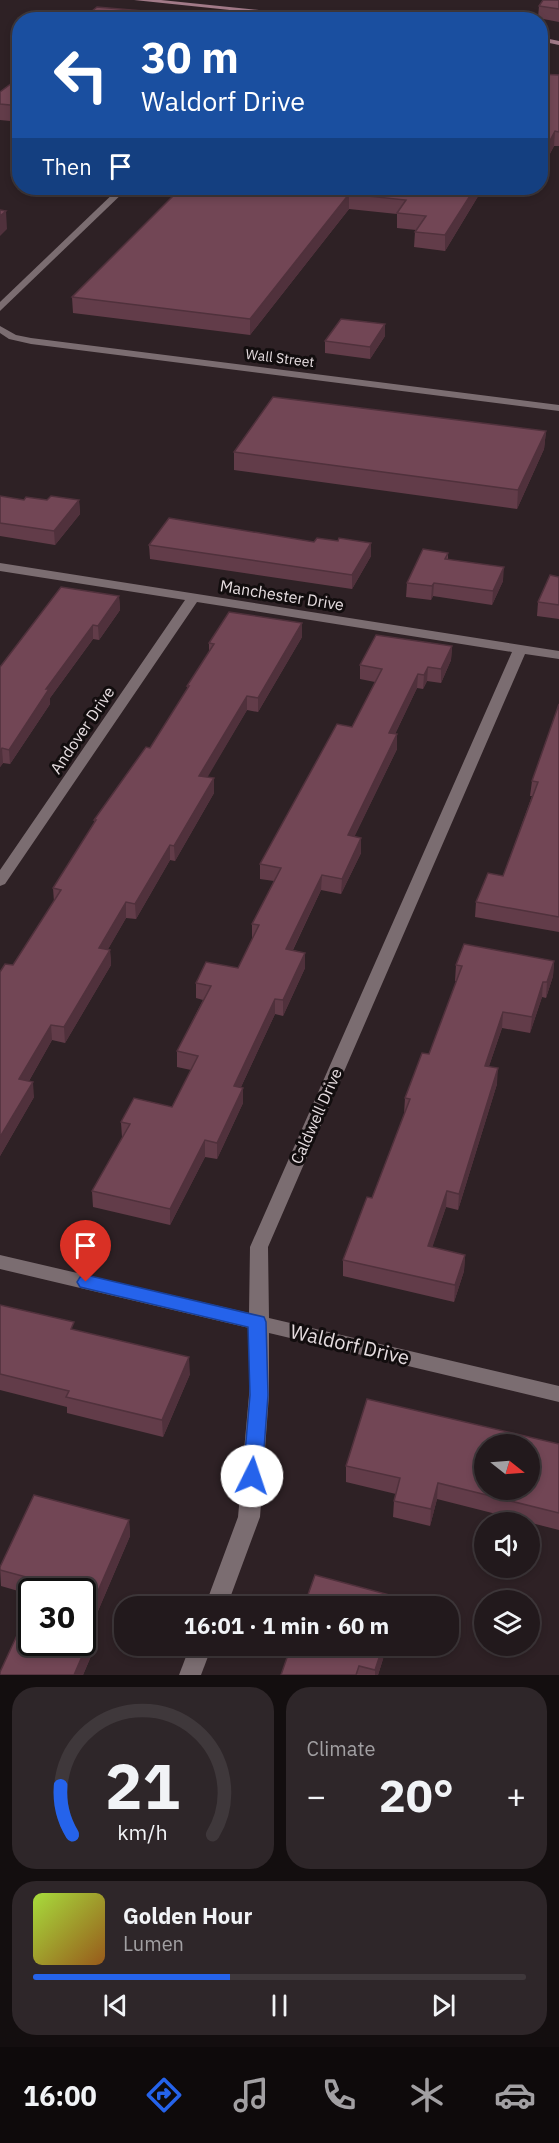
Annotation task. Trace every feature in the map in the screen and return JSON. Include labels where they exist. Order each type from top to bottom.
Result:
[{"type":"street","points":[[138,0],[252,12]]},
{"type":"street","points":[[0,308],[117,195]]},
{"type":"street","name":"Wall Street","points":[[0,329],[13,337],[31,341],[559,408]]},
{"type":"street","name":"Manchester Drive","points":[[0,567],[559,655]]},
{"type":"street","name":"Andover Drive","points":[[0,881],[193,598]]},
{"type":"street","name":"Caldwell Drive","points":[[220,1596],[249,1517],[259,1395],[257,1322],[259,1247],[520,649]]},
{"type":"street","name":"Waldorf Drive","points":[[0,1262],[559,1394]]},
{"type":"street","points":[[190,1675],[197,1656]]},
{"type":"building","points":[[543,0],[559,0],[559,9],[539,6]]},
{"type":"building","points":[[97,7],[155,12],[91,12]]},
{"type":"building","points":[[548,74],[559,75],[559,132],[555,131],[548,144]]},
{"type":"building","points":[[12,83],[12,105],[0,104],[0,92]]},
{"type":"building","points":[[174,195],[348,195],[250,319],[72,297]]},
{"type":"building","points":[[358,195],[471,195],[445,235],[415,232],[426,216],[397,213],[406,200]]},
{"type":"building","points":[[341,319],[385,324],[370,347],[325,341]]},
{"type":"building","points":[[273,397],[546,431],[518,490],[234,452]]},
{"type":"building","points":[[0,496],[24,500],[26,497],[47,500],[51,496],[79,500],[54,531],[0,523]]},
{"type":"building","points":[[169,518],[314,542],[317,538],[338,541],[339,538],[371,543],[352,575],[149,545]]},
{"type":"building","points":[[423,549],[448,553],[445,559],[504,567],[493,591],[434,583],[432,586],[407,583]]},
{"type":"building","points":[[550,575],[559,577],[559,605],[538,602]]},
{"type":"building","points":[[61,587],[119,596],[98,626],[93,625],[46,689],[49,689],[9,750],[2,748],[0,751],[0,667]]},
{"type":"building","points":[[229,612],[302,623],[258,698],[247,696],[199,776],[214,778],[174,846],[170,845],[135,904],[126,902],[99,948],[110,950],[64,1027],[51,1025],[19,1079],[33,1082],[0,1137],[0,972],[5,964],[13,965],[61,890],[53,888],[96,820],[94,820],[146,747],[150,748],[214,644],[209,643]]},
{"type":"building","points":[[376,635],[452,646],[441,669],[428,667],[424,675],[418,674],[389,733],[397,734],[348,835],[361,838],[342,879],[322,875],[286,949],[305,953],[283,1000],[275,999],[234,1086],[243,1088],[217,1143],[205,1140],[170,1209],[92,1191],[130,1124],[121,1122],[134,1098],[172,1107],[198,1056],[177,1051],[211,986],[196,983],[206,962],[238,968],[259,925],[252,924],[281,868],[260,864],[337,724],[352,727],[382,669],[360,665]]},
{"type":"building","points":[[559,704],[559,917],[476,902],[488,873],[503,876],[538,782],[532,781]]},
{"type":"building","points":[[464,944],[554,961],[547,982],[543,982],[532,1017],[503,1012],[485,1066],[498,1068],[459,1194],[447,1191],[428,1246],[465,1255],[455,1285],[343,1260],[367,1197],[372,1198],[410,1099],[405,1098],[422,1053],[429,1054],[462,966],[456,965]]},
{"type":"building","points":[[0,1305],[74,1322],[71,1329],[189,1357],[162,1420],[66,1397],[69,1391],[0,1374]]},
{"type":"building","points":[[367,1399],[516,1434],[474,1434],[474,1492],[438,1483],[431,1509],[394,1501],[400,1478],[346,1466]]},
{"type":"building","points":[[540,1440],[559,1444],[559,1513],[507,1500],[540,1500]]},
{"type":"building","points":[[34,1495],[129,1520],[96,1596],[96,1578],[30,1578],[0,1570]]},
{"type":"building","points":[[315,1575],[393,1596],[308,1596]]},
{"type":"building","points":[[18,1633],[18,1656],[82,1656],[74,1675],[0,1675]]},
{"type":"building","points":[[288,1656],[380,1656],[375,1670],[359,1666],[356,1675],[281,1675]]},
{"type":"route","points":[[86,1282],[257,1322],[259,1395],[252,1476]]}]
